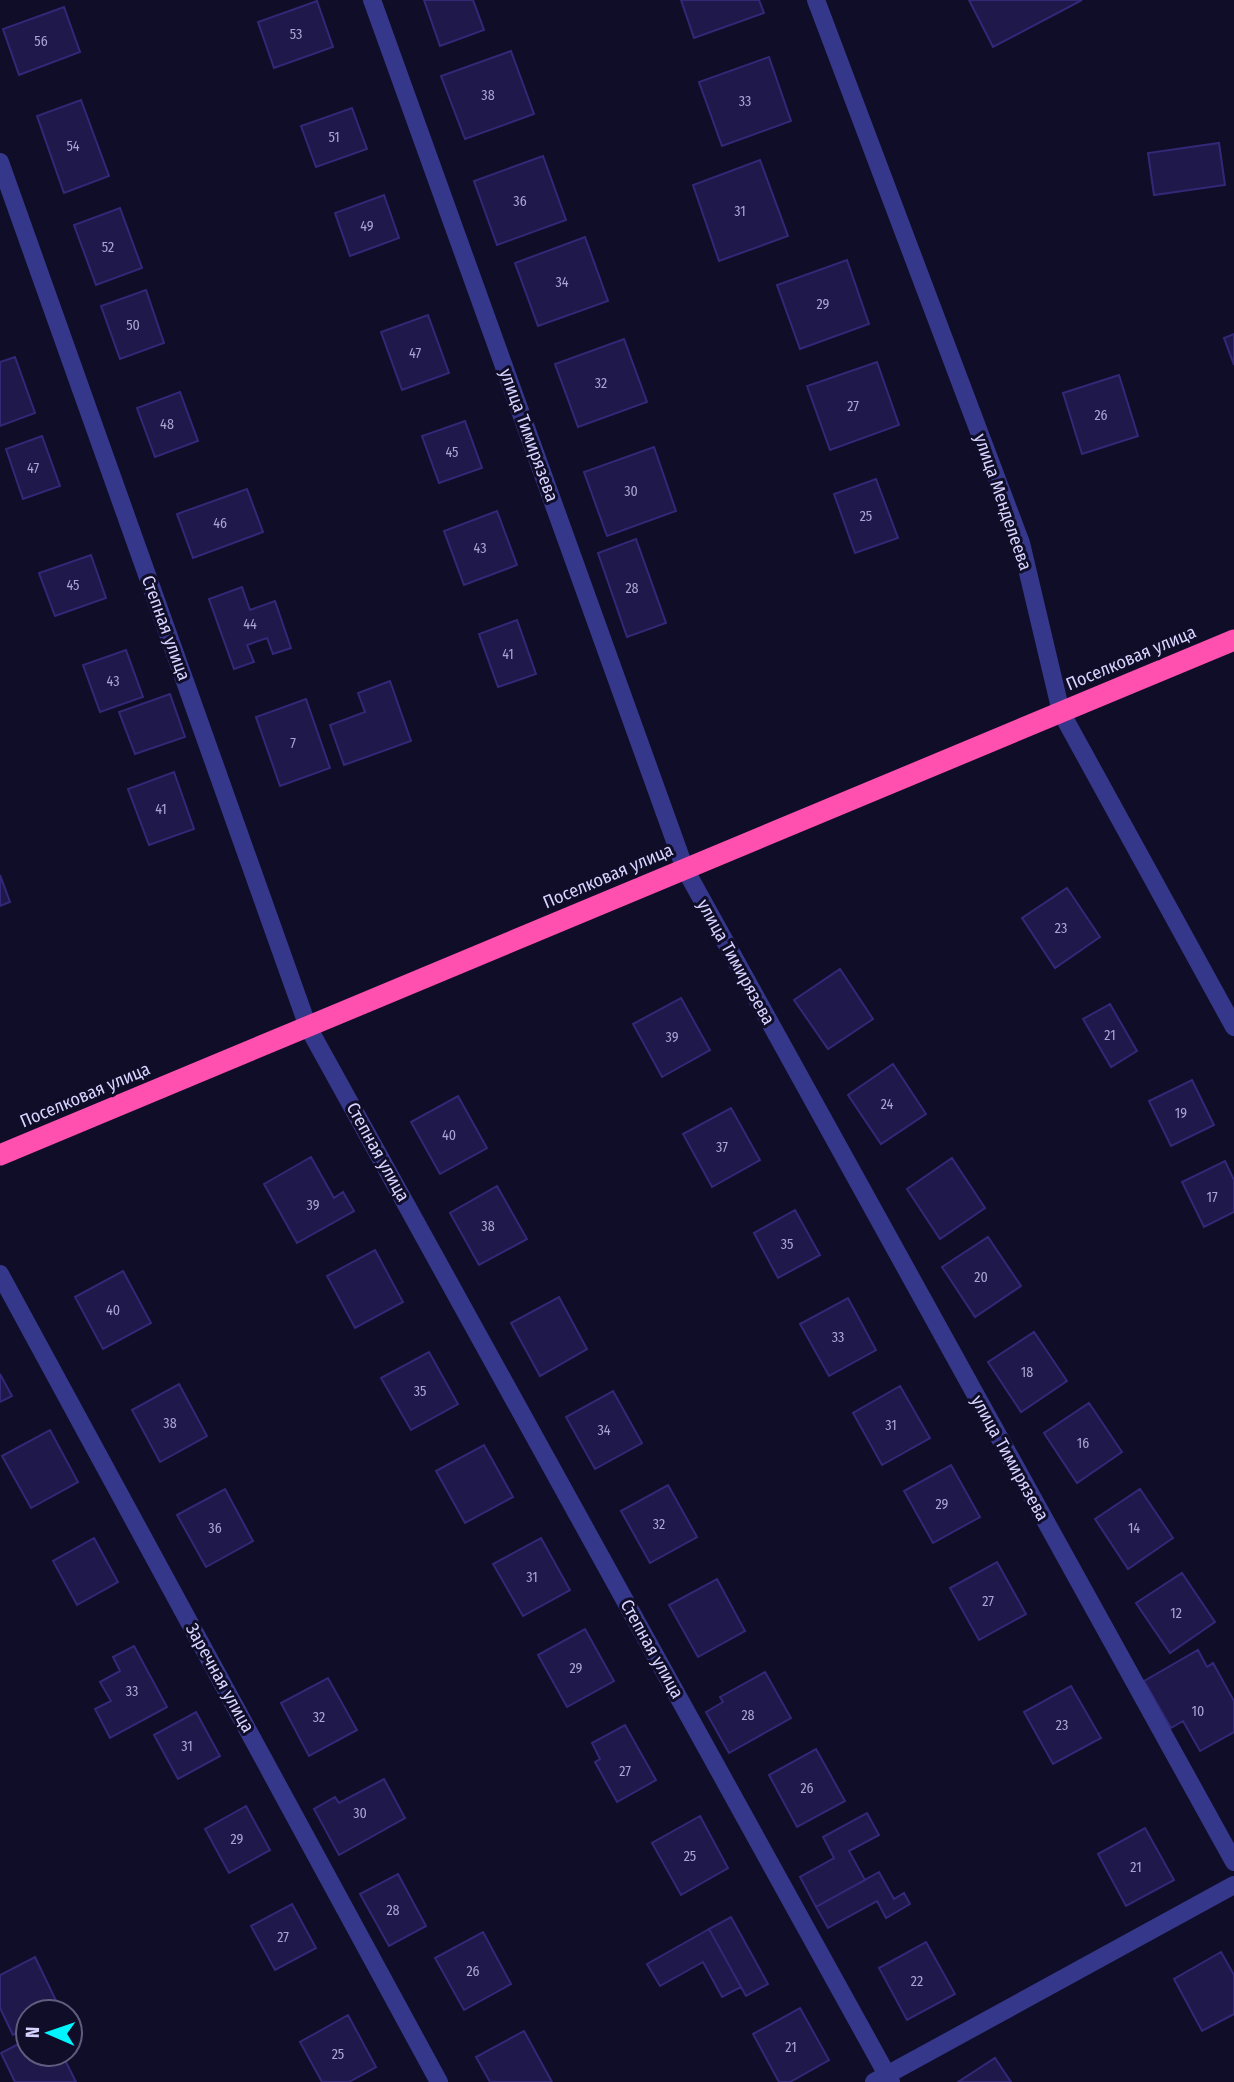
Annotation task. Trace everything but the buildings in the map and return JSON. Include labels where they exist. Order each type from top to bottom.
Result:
[{"type":"highway","name":"Поселковая улица","points":[[0,1155],[1234,640]]},
{"type":"street","name":"улица Тимирязева","points":[[372,0],[685,869],[1234,1862]]},
{"type":"street","name":"улица Менделеева","points":[[816,0],[1021,543],[1061,712],[1234,1027]]},
{"type":"street","name":"Степная улица","points":[[0,162],[309,1027],[884,2079]]},
{"type":"street","name":"Заречная улица","points":[[0,1274],[439,2082]]},
{"type":"street","points":[[884,2079],[1234,1885]]}]
